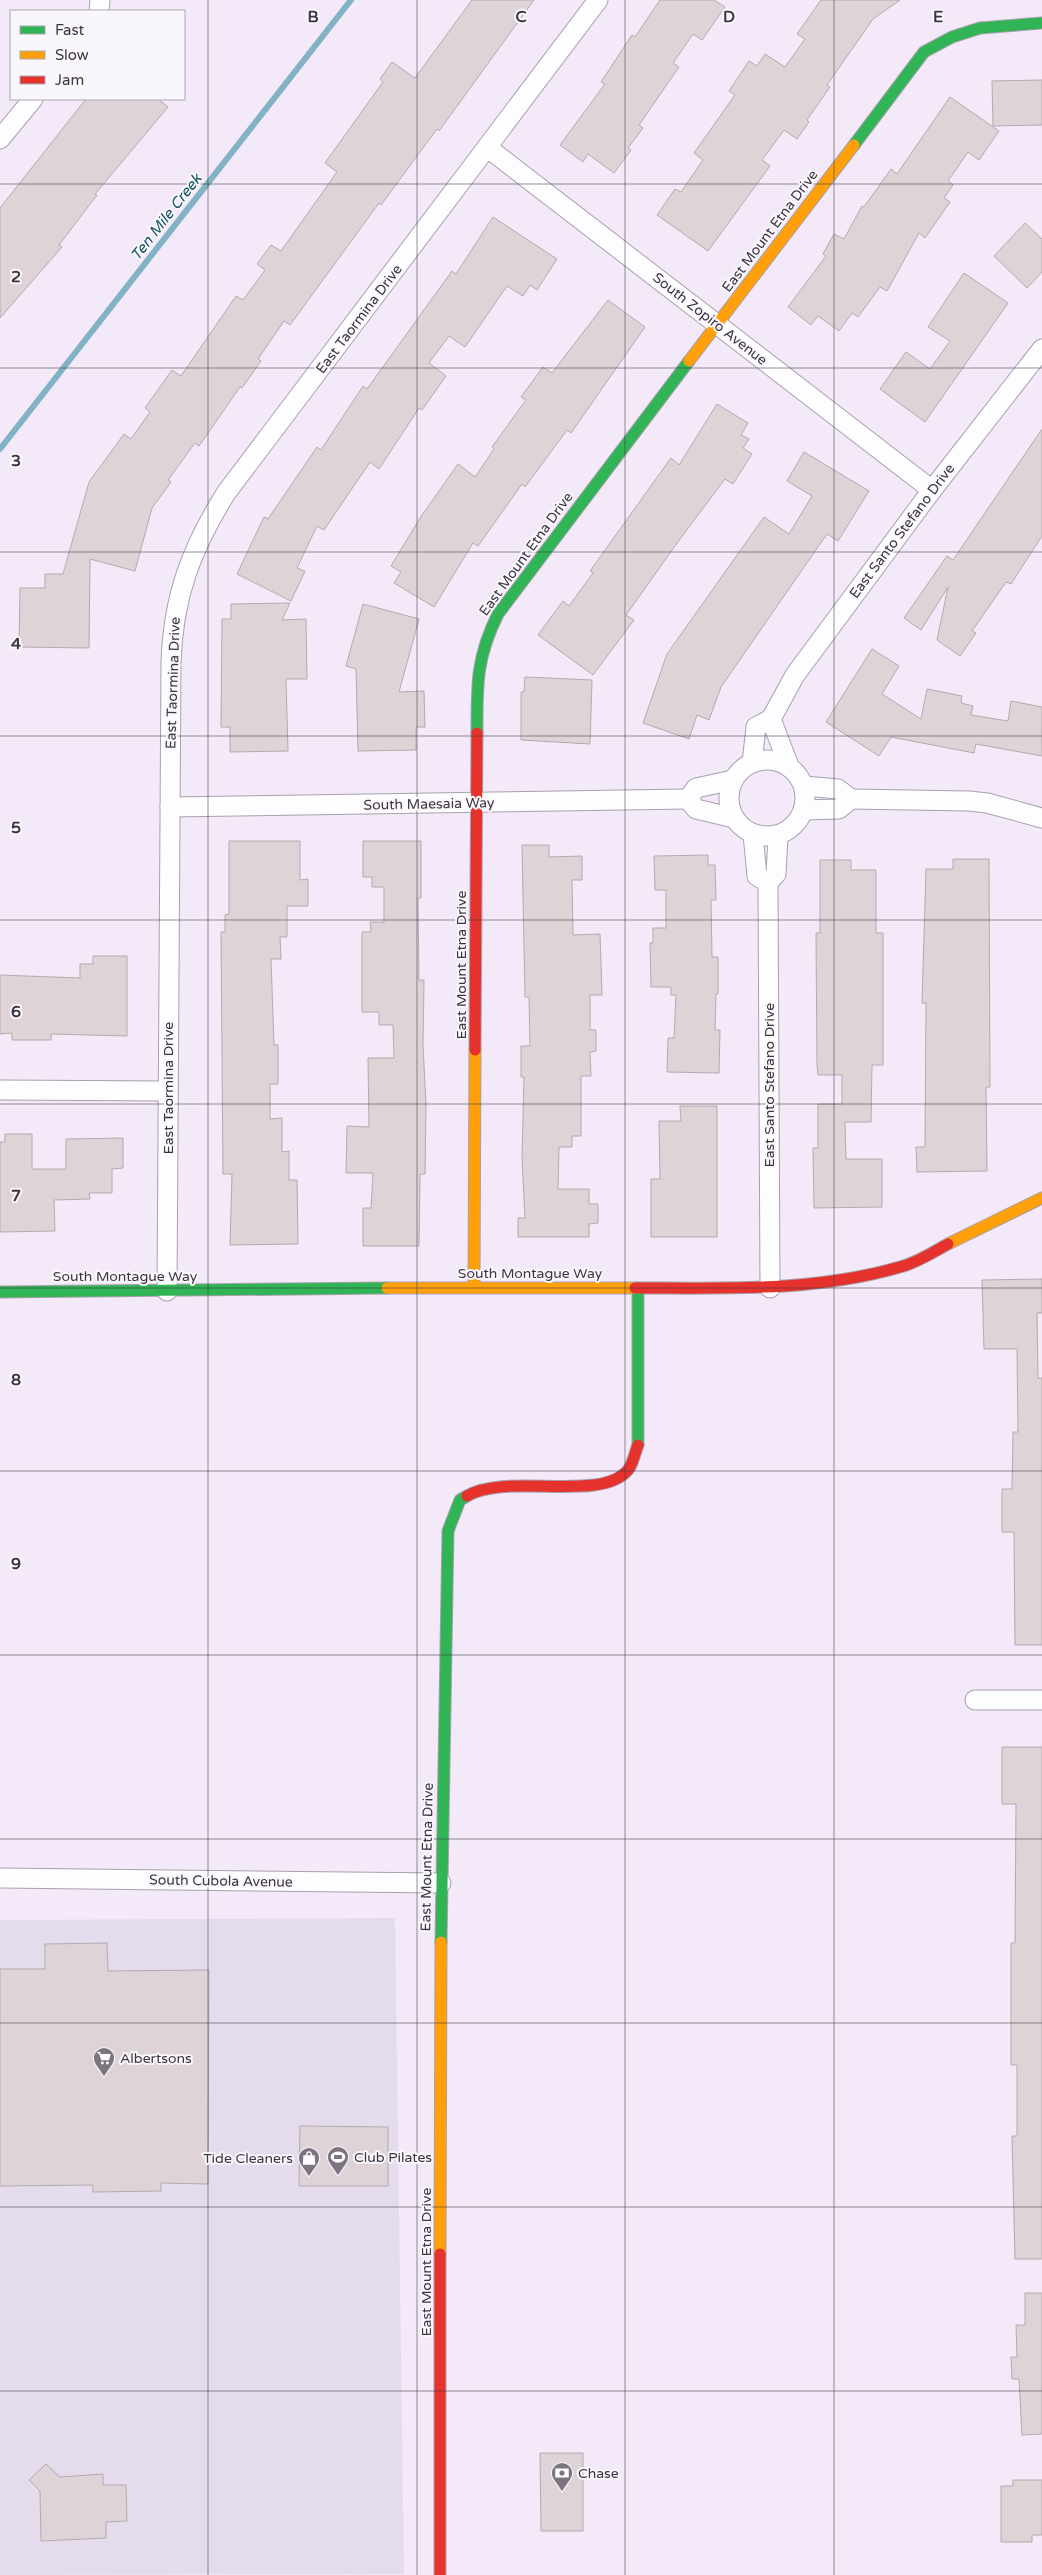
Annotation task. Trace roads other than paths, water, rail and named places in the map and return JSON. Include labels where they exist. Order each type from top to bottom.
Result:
[{"type":"street","name":"East Taormina Drive","points":[[167,1291],[172,632],[176,603],[195,547],[226,493],[598,0]]},
{"type":"street","name":"East Mount Etna Drive","points":[[474,1287],[477,663],[485,640],[498,614],[924,52],[941,40],[961,32],[1007,23],[1042,23]]},
{"type":"street","points":[[0,139],[33,100]]},
{"type":"street","name":"South Zopiro Avenue","points":[[488,148],[932,490]]},
{"type":"street","name":"East Santo Stefano Drive","points":[[752,763],[756,727],[771,719],[795,675],[932,490],[1042,349]]},
{"type":"street","points":[[771,719],[789,766]]},
{"type":"street","points":[[764,760],[777,761],[789,766],[798,775],[804,786],[806,798],[804,810],[798,822],[790,830],[778,836],[766,837],[753,834],[742,827],[734,818],[730,799],[733,780],[741,770],[752,763],[764,760]]},
{"type":"street","points":[[733,780],[696,788],[688,799],[696,809],[734,818]]},
{"type":"street","points":[[804,786],[838,789],[851,799],[987,803],[1042,818]]},
{"type":"street","name":"South Maesaia Way","points":[[170,807],[688,799]]},
{"type":"street","points":[[804,810],[839,809],[851,799]]},
{"type":"street","points":[[753,834],[757,876],[768,883]]},
{"type":"street","name":"East Santo Stefano Drive","points":[[770,1288],[768,883],[776,874],[778,836]]},
{"type":"street","points":[[0,1090],[168,1091]]},
{"type":"street","name":"South Montague Way","points":[[0,1292],[474,1287],[770,1288],[847,1279],[902,1267],[1042,1198]]},
{"type":"street","name":"East Mount Etna Drive","points":[[440,2575],[441,1883],[448,1531],[460,1500],[475,1491],[493,1486],[589,1486],[609,1482],[628,1470],[638,1444],[638,1288]]},
{"type":"street","points":[[974,1700],[1042,1700]]},
{"type":"street","name":"South Cubola Avenue","points":[[0,1878],[441,1883]]},
{"type":"waterway","name":"Ten Mile Creek","points":[[0,449],[351,0]]},
{"type":"place","name":"Albertsons","points":[[104,2077]]},
{"type":"place","name":"Club Pilates","points":[[338,2176]]},
{"type":"place","name":"Tide Cleaners","points":[[309,2177]]},
{"type":"place","name":"Chase","points":[[562,2492]]}]
